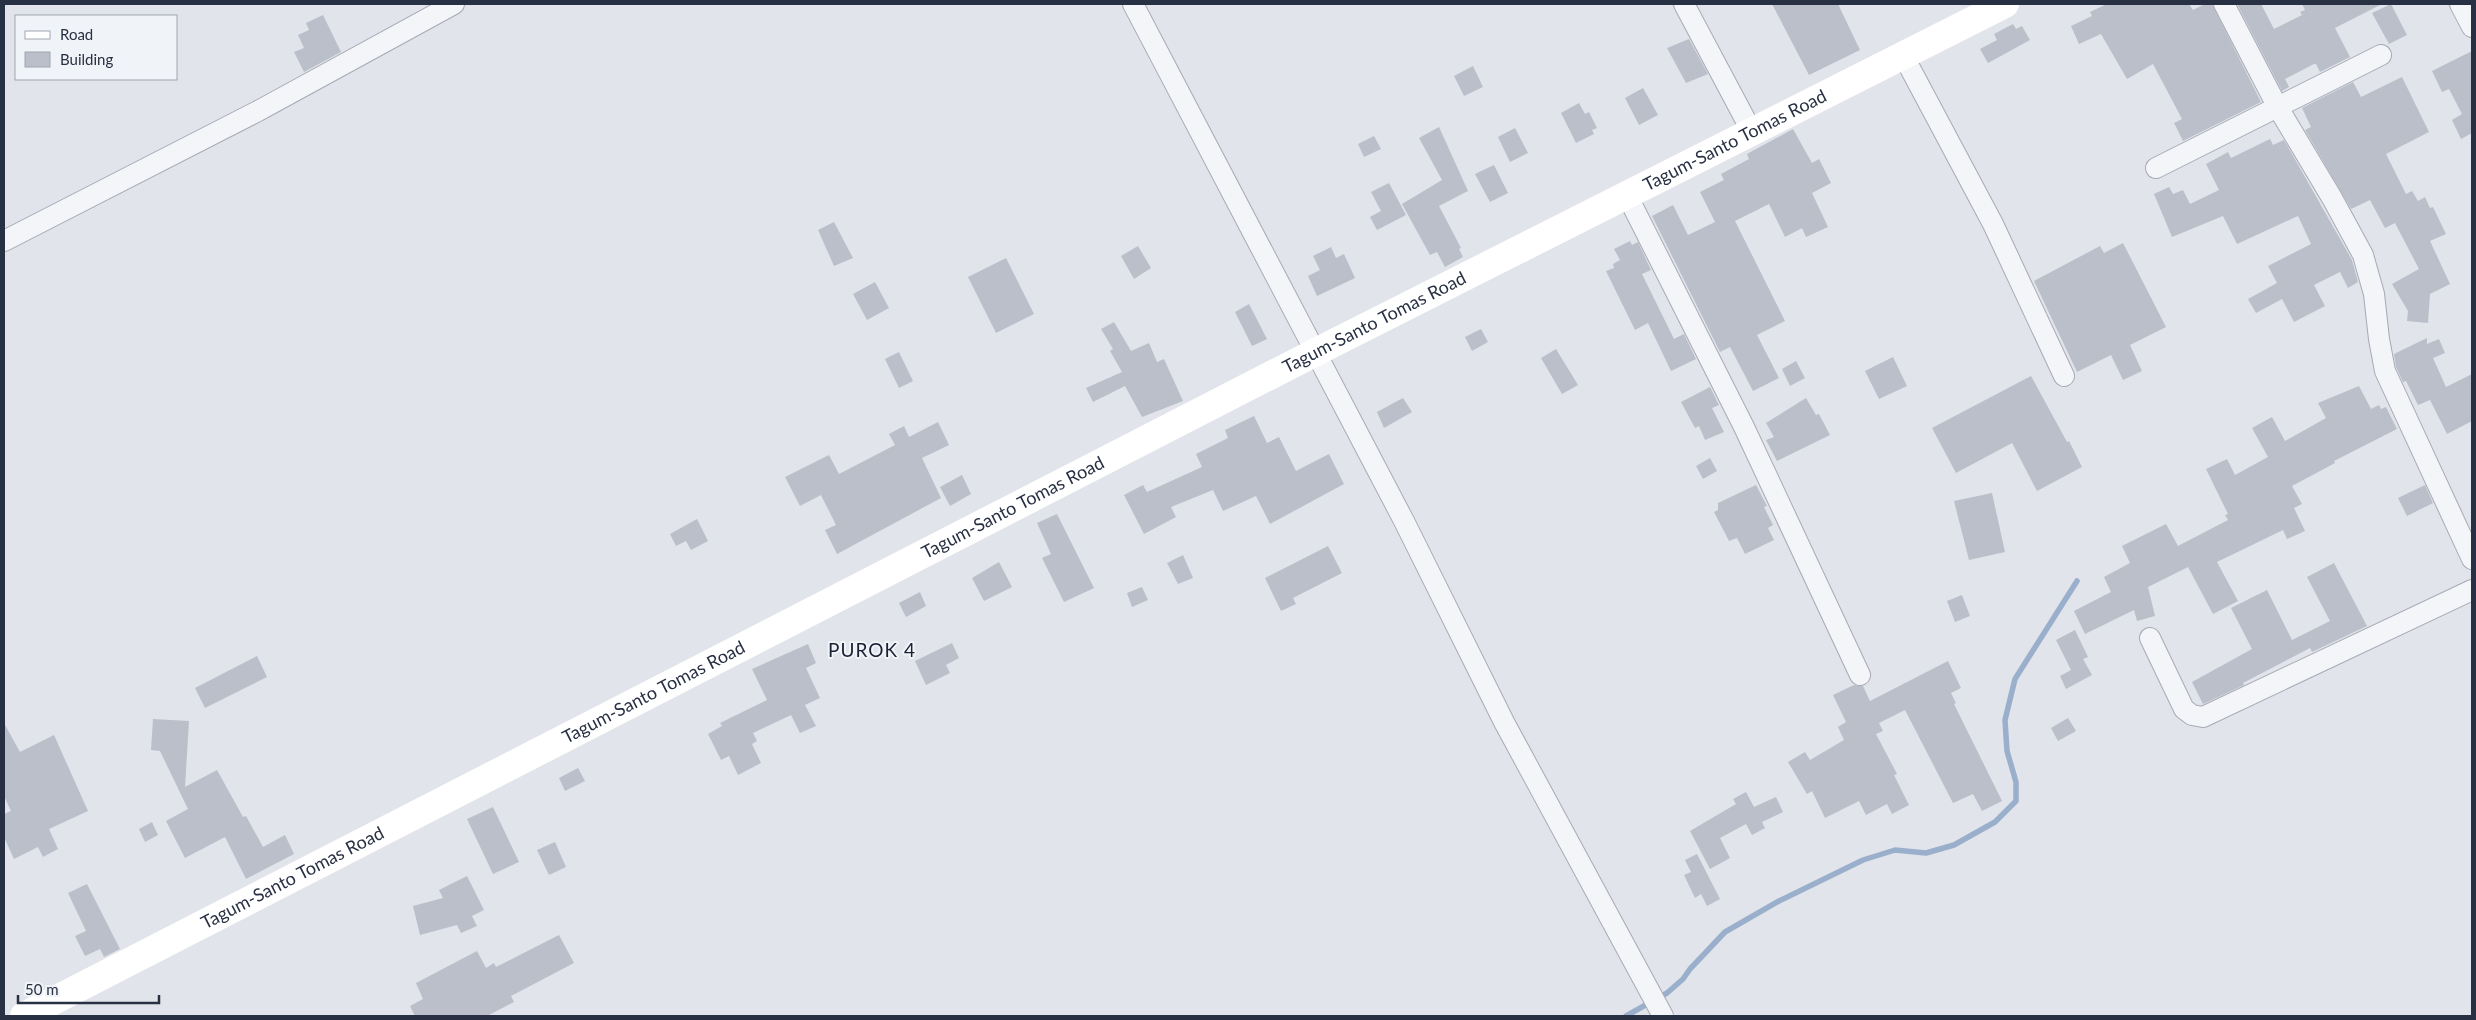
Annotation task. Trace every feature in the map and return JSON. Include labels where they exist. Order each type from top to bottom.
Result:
[{"type":"main road","name":"Tagum-Santo Tomas Road","points":[[24,1016],[1316,352],[2005,4]]},
{"type":"street","points":[[4,241],[258,111],[454,4]]},
{"type":"street","points":[[1133,4],[1316,352],[1464,639],[1504,722],[1663,1016]]},
{"type":"street","points":[[1684,4],[1752,132]]},
{"type":"street","points":[[2224,4],[2277,106],[2332,198],[2363,255],[2374,294],[2385,371],[2472,559]]},
{"type":"street","points":[[2460,4],[2472,27]]},
{"type":"street","points":[[1903,55],[1993,224],[2064,376]]},
{"type":"street","points":[[2156,168],[2381,55]]},
{"type":"street","points":[[1627,195],[1740,419],[1860,675]]},
{"type":"street","points":[[2150,638],[2184,709],[2192,715],[2203,716],[2472,590]]},
{"type":"building","points":[[1772,4],[1838,4],[1860,50],[1809,75]]},
{"type":"building","points":[[2107,4],[2189,4],[2193,10],[2205,4],[2212,4],[2261,102],[2183,141],[2174,123],[2182,119],[2153,64],[2127,79],[2101,34],[2079,44],[2071,26],[2092,16],[2090,12]]},
{"type":"building","points":[[2237,4],[2261,4],[2274,29],[2302,15],[2300,12],[2305,10],[2302,4],[2382,4],[2335,28],[2350,57],[2320,72],[2316,64],[2314,64],[2285,79],[2289,87],[2282,91]]},
{"type":"building","points":[[2391,4],[2407,35],[2389,44],[2372,13]]},
{"type":"building","points":[[323,15],[341,52],[304,72],[294,52],[304,48],[298,35],[309,30],[306,23]]},
{"type":"building","points":[[2013,24],[2016,29],[2022,26],[2030,40],[1988,63],[1980,49],[1997,40],[1994,34]]},
{"type":"building","points":[[1689,39],[1708,74],[1686,83],[1667,48]]},
{"type":"building","points":[[2472,51],[2472,133],[2461,139],[2452,120],[2462,114],[2449,89],[2442,92],[2432,71]]},
{"type":"building","points":[[1473,66],[1483,87],[1464,96],[1454,76]]},
{"type":"building","points":[[2402,77],[2429,132],[2386,154],[2406,194],[2412,191],[2418,201],[2425,197],[2430,208],[2433,207],[2446,234],[2430,241],[2450,284],[2430,294],[2428,323],[2407,321],[2408,311],[2392,284],[2419,269],[2395,223],[2385,228],[2370,200],[2351,209],[2305,130],[2311,127],[2302,108],[2353,82],[2361,97]]},
{"type":"building","points":[[1643,88],[1658,115],[1639,125],[1625,98]]},
{"type":"building","points":[[1579,103],[1585,114],[1589,112],[1597,128],[1592,130],[1594,134],[1576,143],[1561,113]]},
{"type":"building","points":[[1439,127],[1468,191],[1439,206],[1461,248],[1459,249],[1463,257],[1445,267],[1437,252],[1430,255],[1402,204],[1442,180],[1419,138]]},
{"type":"building","points":[[1515,128],[1528,153],[1510,162],[1498,137]]},
{"type":"building","points":[[1793,129],[1812,163],[1819,159],[1831,183],[1812,193],[1828,227],[1806,237],[1802,228],[1785,237],[1769,204],[1735,221],[1785,321],[1757,335],[1779,378],[1753,391],[1730,347],[1720,352],[1652,216],[1673,205],[1688,235],[1715,222],[1700,192],[1724,180],[1721,174],[1749,159],[1747,154]]},
{"type":"building","points":[[1374,136],[1381,149],[1364,157],[1358,144]]},
{"type":"building","points":[[2270,139],[2273,145],[2284,140],[2352,260],[2358,282],[2348,288],[2340,272],[2314,285],[2325,306],[2294,322],[2282,299],[2256,313],[2248,299],[2277,283],[2268,266],[2311,244],[2298,216],[2237,244],[2223,216],[2172,237],[2154,194],[2169,187],[2173,194],[2183,190],[2190,204],[2219,190],[2206,164],[2228,152],[2231,158]]},
{"type":"building","points":[[1494,165],[1508,193],[1490,202],[1475,174]]},
{"type":"building","points":[[1389,183],[1406,215],[1377,230],[1370,217],[1381,211],[1371,192]]},
{"type":"building","points":[[834,222],[853,258],[834,266],[818,230]]},
{"type":"building","points":[[1630,241],[1632,245],[1638,242],[1651,270],[1642,274],[1674,339],[1684,334],[1696,359],[1671,371],[1648,323],[1635,330],[1606,271],[1614,268],[1613,264],[1620,260],[1614,249]]},
{"type":"building","points":[[2123,243],[2166,327],[2130,345],[2142,371],[2123,380],[2111,355],[2077,372],[2034,281],[2100,246],[2104,253]]},
{"type":"building","points":[[1138,246],[1151,268],[1134,279],[1121,256]]},
{"type":"building","points":[[1331,247],[1336,258],[1344,254],[1355,278],[1317,296],[1308,276],[1320,270],[1313,256]]},
{"type":"building","points":[[1006,258],[1034,314],[996,333],[968,277]]},
{"type":"building","points":[[875,282],[889,308],[867,320],[853,294]]},
{"type":"building","points":[[1249,304],[1267,339],[1252,346],[1235,312]]},
{"type":"building","points":[[1114,322],[1131,351],[1149,343],[1157,362],[1164,359],[1183,401],[1142,417],[1125,386],[1093,402],[1086,388],[1122,372],[1110,351],[1113,349],[1101,329]]},
{"type":"building","points":[[1481,329],[1488,342],[1472,351],[1465,337]]},
{"type":"building","points":[[2427,338],[2427,344],[2439,339],[2445,353],[2433,358],[2446,387],[2472,374],[2472,421],[2447,434],[2430,400],[2418,405],[2406,381],[2403,382],[2396,367],[2394,354]]},
{"type":"building","points":[[1556,349],[1578,385],[1562,394],[1541,358]]},
{"type":"building","points":[[899,352],[913,381],[899,388],[885,359]]},
{"type":"building","points":[[1893,357],[1907,386],[1879,399],[1865,371]]},
{"type":"building","points":[[1796,361],[1805,378],[1790,386],[1782,369]]},
{"type":"building","points":[[2031,376],[2082,467],[2037,491],[2012,443],[1956,473],[1932,428]]},
{"type":"building","points":[[2359,386],[2371,409],[2379,405],[2381,409],[2386,407],[2397,429],[2334,461],[2335,463],[2292,486],[2302,504],[2294,508],[2305,531],[2287,539],[2283,530],[2217,562],[2238,601],[2213,614],[2188,567],[2148,587],[2155,616],[2137,621],[2134,610],[2085,634],[2074,611],[2111,592],[2104,577],[2130,563],[2122,546],[2166,524],[2178,546],[2228,520],[2225,515],[2228,514],[2206,469],[2227,459],[2235,475],[2268,457],[2252,428],[2272,417],[2285,441],[2326,418],[2318,403]]},
{"type":"building","points":[[1710,387],[1719,405],[1712,408],[1724,432],[1705,440],[1699,426],[1695,428],[1681,402]]},
{"type":"building","points":[[1403,398],[1412,412],[1384,428],[1377,412]]},
{"type":"building","points":[[1806,398],[1816,415],[1819,414],[1830,435],[1777,461],[1766,440],[1774,437],[1766,423]]},
{"type":"building","points":[[1254,416],[1267,443],[1279,437],[1296,471],[1329,454],[1344,484],[1270,524],[1256,496],[1223,511],[1213,490],[1171,507],[1176,517],[1144,534],[1124,495],[1143,485],[1147,492],[1202,467],[1196,454],[1228,438],[1225,430]]},
{"type":"building","points":[[938,422],[949,445],[922,458],[941,498],[837,554],[825,530],[836,525],[821,495],[800,506],[785,477],[829,455],[839,474],[895,445],[889,434],[904,426],[909,437]]},
{"type":"building","points":[[1710,458],[1717,471],[1703,479],[1696,466]]},
{"type":"building","points":[[962,475],[971,494],[950,506],[940,487]]},
{"type":"building","points":[[1756,485],[1767,506],[1764,507],[1773,525],[1768,528],[1774,540],[1745,554],[1737,538],[1729,541],[1714,512],[1718,510],[1718,503]]},
{"type":"building","points":[[2425,485],[2433,503],[2407,516],[2398,498]]},
{"type":"building","points":[[1992,493],[2005,552],[1969,560],[1954,501]]},
{"type":"building","points":[[1057,514],[1094,588],[1064,602],[1042,558],[1051,554],[1037,523]]},
{"type":"building","points":[[697,519],[708,541],[691,550],[686,541],[676,546],[670,534]]},
{"type":"building","points":[[1328,546],[1342,573],[1293,598],[1296,604],[1281,611],[1265,578]]},
{"type":"building","points":[[1183,555],[1193,578],[1178,584],[1167,563]]},
{"type":"building","points":[[999,562],[1012,587],[984,601],[972,578]]},
{"type":"building","points":[[2334,563],[2367,626],[2312,652],[2310,648],[2243,683],[2244,685],[2203,704],[2192,682],[2252,649],[2231,608],[2267,590],[2292,640],[2330,621],[2307,577]]},
{"type":"building","points":[[1142,587],[1148,600],[1132,607],[1127,593]]},
{"type":"building","points":[[920,592],[926,606],[906,617],[899,603]]},
{"type":"building","points":[[1962,595],[1970,616],[1955,622],[1947,601]]},
{"type":"building","points":[[2075,630],[2088,657],[2083,659],[2092,675],[2066,689],[2060,676],[2071,670],[2056,640]]},
{"type":"building","points":[[952,643],[959,658],[946,665],[950,673],[926,685],[915,661]]},
{"type":"building","points":[[808,644],[816,663],[806,668],[820,698],[805,705],[816,726],[800,733],[791,715],[753,733],[757,741],[752,744],[761,763],[738,775],[729,756],[721,760],[708,734],[722,726],[720,723],[767,700],[752,669]]},
{"type":"building","points":[[257,656],[267,677],[205,708],[195,688]]},
{"type":"building","points":[[1948,661],[1961,688],[1951,693],[1956,703],[1954,704],[2002,801],[1982,811],[1973,794],[1953,803],[1905,710],[1879,723],[1883,731],[1876,734],[1897,774],[1894,775],[1909,805],[1892,814],[1887,804],[1866,815],[1859,801],[1825,818],[1812,791],[1807,794],[1788,762],[1805,752],[1810,760],[1844,740],[1838,727],[1846,722],[1833,695],[1854,685],[1863,686],[1870,701]]},
{"type":"building","points":[[2068,718],[2076,731],[2058,741],[2051,728]]},
{"type":"building","points":[[153,719],[189,721],[185,787],[217,770],[243,817],[246,816],[263,847],[285,835],[294,854],[246,879],[225,837],[185,858],[166,821],[188,809],[160,751],[151,750]]},
{"type":"building","points":[[4,723],[20,752],[54,735],[88,811],[49,829],[58,849],[43,857],[38,847],[14,859],[4,837],[4,814],[11,811],[4,796]]},
{"type":"building","points":[[578,768],[585,781],[565,791],[559,778]]},
{"type":"building","points":[[1746,792],[1754,807],[1776,797],[1783,812],[1762,822],[1765,828],[1752,835],[1746,824],[1720,838],[1730,858],[1710,869],[1690,831],[1736,804],[1733,799]]},
{"type":"building","points":[[493,807],[519,862],[493,874],[467,819]]},
{"type":"building","points":[[152,822],[158,835],[145,842],[139,829]]},
{"type":"building","points":[[555,842],[566,867],[549,875],[537,850]]},
{"type":"building","points":[[1697,854],[1720,899],[1707,906],[1701,894],[1695,898],[1684,875],[1691,872],[1685,860]]},
{"type":"building","points":[[467,876],[484,910],[472,916],[477,926],[461,933],[457,925],[420,935],[413,906],[443,898],[439,890]]},
{"type":"building","points":[[87,884],[120,949],[104,957],[100,949],[85,956],[75,936],[86,931],[68,893]]},
{"type":"building","points":[[559,935],[574,963],[511,996],[514,1002],[487,1016],[415,1016],[410,1006],[423,999],[416,983],[477,951],[486,968],[494,963],[496,967]]},
{"type":"waterway","points":[[1626,1016],[1667,993],[1683,979],[1725,932],[1779,901],[1863,860],[1895,850],[1926,853],[1954,845],[1995,822],[2016,801],[2016,782],[2007,751],[2005,720],[2015,679],[2077,581]]},
{"type":"district","name":"PUROK 4","points":[[872,650]]}]
